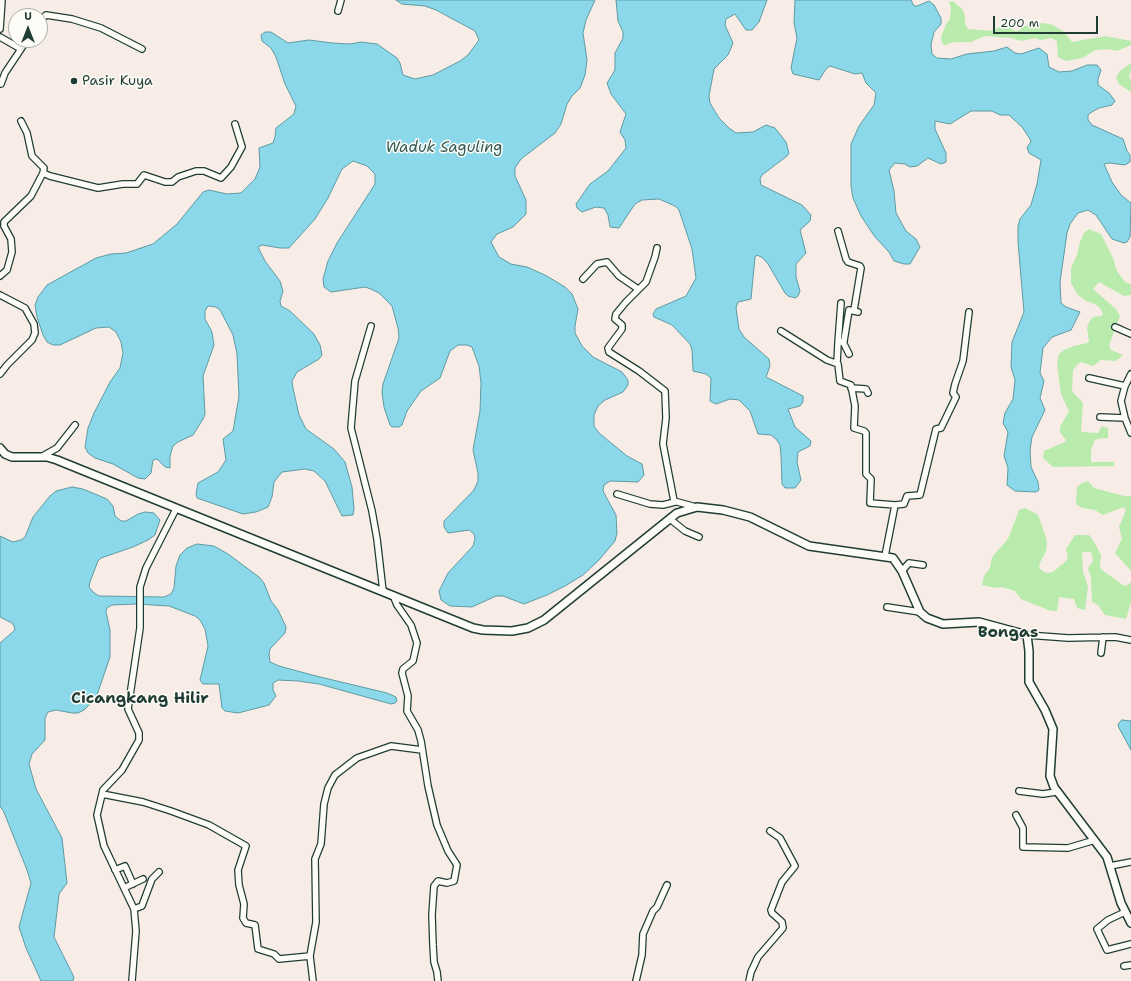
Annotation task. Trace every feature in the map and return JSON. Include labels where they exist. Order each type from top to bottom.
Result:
[{"type":"main road","points":[[0,448],[12,457],[53,458],[473,628],[483,630],[512,632],[528,628],[544,620],[677,513],[697,507],[724,510],[750,517],[809,546],[886,556],[895,560],[902,571],[920,612],[927,618],[938,623],[979,622],[1027,635],[1029,651],[1029,682],[1045,710],[1053,729],[1050,776],[1056,792],[1107,856],[1125,912],[1131,923]]},
{"type":"street","points":[[0,29],[2,0]]},
{"type":"street","points":[[338,11],[341,0]]},
{"type":"street","points":[[48,16],[72,19],[107,30],[142,49]]},
{"type":"street","points":[[0,37],[21,49],[5,73],[1,84]]},
{"type":"street","points":[[0,276],[7,270],[12,252],[11,239],[4,226],[4,222],[30,196],[43,173],[44,168],[32,156],[27,133],[20,121]]},
{"type":"street","points":[[43,173],[98,188],[123,184],[137,184],[144,175],[165,182],[172,182],[182,175],[204,171],[221,178],[231,167],[242,147],[235,124]]},
{"type":"street","points":[[838,231],[846,259],[848,262],[861,268],[854,311],[840,342]]},
{"type":"street","points":[[657,248],[646,280],[616,314],[615,319],[622,325],[622,329],[608,348],[609,352],[639,371],[665,391],[666,418],[662,444],[675,502]]},
{"type":"street","points":[[583,279],[597,264],[607,262],[620,276],[638,289]]},
{"type":"street","points":[[0,295],[25,308],[34,324],[35,333],[32,340],[11,360],[0,374]]},
{"type":"street","points":[[854,311],[840,306],[840,342],[837,363],[840,381],[850,385],[851,388],[855,406],[854,428],[866,433],[866,474],[871,479],[870,503],[894,505],[904,504],[907,496],[920,495],[936,429],[941,428],[956,397],[953,394],[963,361],[969,312]]},
{"type":"street","points":[[371,326],[356,378],[350,422],[372,511],[383,591]]},
{"type":"street","points":[[1115,327],[1131,334]]},
{"type":"street","points":[[781,331],[824,358],[837,363]]},
{"type":"street","points":[[840,342],[850,354]]},
{"type":"street","points":[[1131,374],[1125,386],[1121,401],[1125,418],[1131,432]]},
{"type":"street","points":[[1089,378],[1125,386]]},
{"type":"street","points":[[851,388],[866,389],[868,393]]},
{"type":"street","points":[[1100,417],[1125,418]]},
{"type":"street","points":[[40,458],[57,448],[76,425]]},
{"type":"street","points":[[617,494],[650,504],[664,505],[675,502],[697,507]]},
{"type":"street","points":[[886,556],[894,505]]},
{"type":"street","points":[[132,981],[136,931],[134,909],[104,846],[99,831],[97,815],[104,789],[122,770],[138,740],[139,734],[128,709],[142,614],[140,587],[146,568],[176,508]]},
{"type":"street","points":[[670,519],[685,531],[699,537]]},
{"type":"street","points":[[902,571],[909,563],[923,565]]},
{"type":"street","points":[[393,595],[397,605],[411,625],[417,643],[413,661],[403,669],[402,673],[408,696],[408,711],[418,730],[434,814],[448,851],[457,865],[454,881],[447,883],[438,881],[434,886],[432,933],[434,962],[438,981]]},
{"type":"street","points":[[887,607],[920,612]]},
{"type":"street","points":[[1027,635],[1058,638],[1115,637],[1131,640]]},
{"type":"street","points":[[1100,653],[1103,637]]},
{"type":"street","points":[[313,981],[310,956],[316,922],[315,859],[321,844],[324,800],[335,775],[357,758],[383,748],[391,746],[422,750]]},
{"type":"street","points":[[1019,791],[1043,794],[1056,792]]},
{"type":"street","points":[[102,794],[142,802],[171,811],[209,825],[246,846],[238,870],[239,885],[244,904],[242,918],[246,923],[255,925],[258,949],[274,954],[279,959],[310,956]]},
{"type":"street","points":[[1016,815],[1023,828],[1023,847],[1068,848],[1095,840]]},
{"type":"street","points":[[749,981],[751,972],[758,957],[783,928],[782,922],[772,913],[771,910],[782,882],[795,866],[780,838],[770,831]]},
{"type":"street","points":[[1110,866],[1131,862]]},
{"type":"street","points":[[115,870],[125,866],[133,884]]},
{"type":"street","points":[[134,909],[144,903],[152,879],[159,872]]},
{"type":"street","points":[[124,888],[143,879]]},
{"type":"street","points":[[636,981],[642,955],[643,934],[653,911],[658,907],[667,885]]},
{"type":"street","points":[[1125,912],[1108,920],[1097,929],[1107,950],[1131,944]]},
{"type":"street","points":[[1124,966],[1131,966]]},
{"type":"green space","points":[[953,1],[963,10],[965,24],[968,29],[992,31],[1007,23],[1013,30],[1017,31],[1021,30],[1020,27],[1043,23],[1053,25],[1064,32],[1072,42],[1105,36],[1131,41],[1131,45],[1117,51],[1108,49],[1096,50],[1082,58],[1066,61],[1058,57],[1057,41],[1051,38],[1041,40],[1035,38],[1021,41],[1011,38],[985,36],[971,42],[954,42],[945,45],[942,43],[941,37],[946,24],[950,19],[951,8],[949,2]]},
{"type":"green space","points":[[1131,63],[1129,76],[1131,81],[1131,92],[1119,84],[1116,78],[1119,72]]},
{"type":"green space","points":[[1089,229],[1101,234],[1113,258],[1117,271],[1125,282],[1131,284],[1131,295],[1124,296],[1099,282],[1093,289],[1116,309],[1120,316],[1109,345],[1111,350],[1123,355],[1116,361],[1101,360],[1093,366],[1081,362],[1073,370],[1072,391],[1083,403],[1081,432],[1098,433],[1102,426],[1108,428],[1108,438],[1096,439],[1094,442],[1091,450],[1091,462],[1114,462],[1114,466],[1053,467],[1043,458],[1044,451],[1065,442],[1066,440],[1060,432],[1060,427],[1069,411],[1061,394],[1057,365],[1059,354],[1074,346],[1087,343],[1089,341],[1087,328],[1089,322],[1093,317],[1101,316],[1103,314],[1100,308],[1078,295],[1071,283],[1071,268],[1084,233]]},
{"type":"green space","points":[[1088,481],[1094,488],[1124,496],[1131,496],[1131,571],[1115,553],[1122,539],[1119,527],[1126,510],[1121,508],[1103,515],[1095,510],[1082,508],[1076,504],[1077,487]]},
{"type":"green space","points":[[1025,508],[1037,514],[1039,517],[1047,541],[1046,551],[1039,565],[1040,569],[1046,573],[1053,572],[1068,558],[1066,549],[1075,535],[1089,535],[1101,555],[1100,567],[1102,570],[1123,585],[1126,586],[1131,582],[1131,602],[1126,619],[1105,615],[1098,605],[1092,602],[1091,578],[1088,568],[1093,561],[1091,552],[1082,552],[1083,571],[1088,587],[1085,610],[1077,608],[1074,599],[1059,597],[1057,611],[1051,611],[1021,599],[1015,591],[1002,587],[995,588],[982,585],[984,576],[990,568],[992,557],[1008,539],[1019,510]]},
{"type":"water","name":"Waduk Saguling","points":[[396,0],[595,0],[586,20],[583,33],[587,60],[585,75],[580,88],[567,104],[561,124],[555,133],[521,159],[515,168],[515,176],[526,200],[526,214],[513,227],[497,234],[491,242],[499,257],[511,264],[527,267],[545,275],[565,287],[572,294],[578,309],[575,333],[582,346],[593,357],[622,372],[628,380],[628,385],[623,392],[605,400],[598,406],[594,415],[594,426],[599,433],[627,456],[642,464],[644,475],[638,482],[610,481],[604,485],[604,493],[616,515],[617,533],[615,541],[599,560],[583,575],[565,586],[524,604],[503,596],[496,596],[472,607],[450,606],[441,600],[439,591],[448,573],[473,546],[475,539],[474,534],[469,530],[448,533],[444,527],[444,521],[474,490],[478,481],[478,473],[473,450],[480,411],[481,383],[479,366],[472,347],[467,345],[458,345],[450,351],[440,378],[421,391],[407,411],[402,425],[399,427],[392,427],[384,407],[382,392],[383,384],[399,338],[392,306],[379,293],[365,287],[331,292],[324,287],[323,279],[328,261],[337,243],[375,184],[375,174],[367,166],[353,161],[342,169],[328,198],[315,219],[289,248],[262,245],[258,247],[265,261],[280,281],[283,291],[280,301],[281,306],[290,311],[314,334],[320,345],[322,355],[319,359],[297,372],[292,381],[293,388],[299,415],[306,429],[334,449],[345,462],[352,487],[354,509],[353,515],[342,516],[325,481],[314,471],[305,469],[282,472],[274,482],[272,497],[268,507],[256,512],[243,514],[197,498],[196,494],[198,483],[218,472],[226,460],[223,439],[233,431],[239,396],[237,354],[233,335],[220,310],[216,307],[208,306],[205,311],[205,319],[212,332],[214,345],[203,376],[205,414],[203,419],[193,435],[173,446],[170,456],[170,468],[165,467],[157,459],[153,460],[151,473],[145,479],[138,478],[113,464],[95,458],[88,453],[85,447],[88,428],[94,413],[110,382],[120,368],[123,353],[121,342],[116,332],[109,327],[96,328],[60,345],[53,345],[47,342],[43,335],[37,317],[35,305],[38,297],[47,285],[96,258],[111,254],[126,253],[153,244],[177,224],[203,192],[209,190],[227,194],[241,193],[255,179],[260,167],[259,148],[273,143],[276,128],[294,114],[296,106],[285,84],[276,57],[271,48],[262,41],[261,35],[265,32],[271,32],[288,43],[309,40],[332,43],[350,44],[361,42],[377,44],[397,58],[403,75],[415,79],[433,75],[460,61],[468,55],[479,40],[475,31],[436,10],[425,6],[402,4]]},
{"type":"water","points":[[616,0],[767,0],[759,22],[752,30],[746,30],[735,14],[726,19],[725,25],[733,43],[728,55],[714,69],[709,96],[710,103],[719,118],[736,133],[753,132],[766,125],[775,128],[786,142],[789,153],[762,175],[760,179],[761,185],[802,205],[811,215],[810,221],[800,230],[806,253],[796,264],[796,277],[800,291],[798,296],[795,298],[788,296],[785,293],[768,264],[763,258],[757,255],[755,257],[751,299],[738,302],[736,308],[739,329],[744,337],[769,359],[770,366],[766,377],[803,396],[803,402],[800,406],[788,409],[795,427],[811,441],[810,446],[798,452],[797,462],[801,480],[795,488],[785,488],[782,484],[780,445],[776,439],[771,435],[758,434],[750,411],[739,400],[730,399],[716,404],[710,401],[711,378],[706,374],[693,371],[692,350],[690,344],[672,325],[654,317],[653,314],[656,309],[686,296],[696,278],[692,249],[679,210],[675,206],[659,199],[642,200],[635,204],[619,228],[610,227],[608,215],[604,208],[596,207],[582,212],[577,208],[576,204],[590,184],[608,171],[626,148],[625,140],[620,132],[626,114],[611,94],[607,83],[615,70],[615,53],[623,38],[623,32],[618,21]]},
{"type":"water","points":[[795,0],[911,0],[914,6],[929,1],[934,5],[941,18],[941,24],[934,32],[931,45],[932,54],[937,58],[951,59],[967,54],[994,51],[1007,47],[1015,53],[1021,54],[1039,48],[1047,54],[1049,67],[1059,72],[1072,71],[1087,65],[1097,65],[1101,70],[1098,85],[1109,93],[1115,101],[1112,105],[1099,108],[1090,113],[1088,115],[1088,120],[1092,125],[1123,139],[1130,155],[1130,162],[1125,165],[1110,163],[1104,164],[1112,182],[1121,195],[1131,203],[1130,237],[1127,242],[1124,243],[1112,239],[1096,215],[1088,210],[1078,213],[1070,224],[1067,233],[1060,282],[1061,303],[1066,307],[1080,312],[1071,330],[1052,337],[1043,348],[1040,373],[1044,381],[1040,398],[1045,410],[1032,437],[1030,450],[1031,467],[1038,482],[1039,490],[1036,492],[1015,491],[1007,485],[1008,468],[1004,456],[1008,432],[1003,423],[1005,413],[1013,399],[1015,380],[1011,367],[1012,342],[1024,312],[1018,226],[1020,219],[1031,205],[1037,184],[1041,160],[1029,153],[1027,147],[1031,142],[1030,139],[1022,127],[1009,115],[1000,115],[992,111],[971,111],[950,124],[935,121],[935,129],[946,153],[946,162],[941,164],[928,158],[917,166],[910,167],[905,164],[895,163],[889,170],[894,191],[896,213],[906,231],[916,239],[920,247],[910,264],[894,261],[889,252],[875,237],[861,216],[853,198],[851,186],[851,144],[859,126],[874,105],[876,93],[866,83],[862,73],[855,74],[830,66],[826,69],[819,80],[793,74],[791,68],[797,38],[794,23]]},
{"type":"water","points":[[72,487],[83,489],[107,499],[113,506],[115,516],[121,521],[126,521],[145,512],[154,513],[160,520],[155,535],[148,540],[101,558],[98,561],[89,587],[99,596],[164,597],[171,594],[174,588],[176,566],[180,555],[187,548],[197,544],[214,546],[228,554],[259,577],[264,583],[271,601],[278,610],[286,627],[285,633],[270,649],[270,662],[279,666],[316,676],[387,693],[396,697],[397,701],[391,704],[319,684],[278,680],[273,683],[273,690],[276,696],[269,705],[238,713],[225,711],[222,708],[219,684],[203,684],[200,680],[208,646],[205,629],[200,620],[195,616],[169,606],[136,604],[112,605],[107,608],[106,612],[110,630],[110,657],[96,698],[84,710],[78,713],[56,710],[48,712],[45,718],[45,740],[32,754],[29,764],[36,789],[62,838],[67,883],[59,894],[54,937],[74,977],[73,981],[41,981],[26,948],[19,927],[31,883],[3,810],[0,807],[0,643],[15,630],[12,623],[0,617],[0,536],[13,542],[21,540],[25,537],[33,517],[50,496],[56,491]]},
{"type":"water","points":[[1122,720],[1131,721],[1131,750],[1119,728],[1118,724]]},
{"type":"place","name":"Pasir Kuya","points":[[74,81]]},
{"type":"district","name":"Bongas","points":[[1008,633]]},
{"type":"district","name":"Cicangkang Hilir","points":[[140,699]]}]
